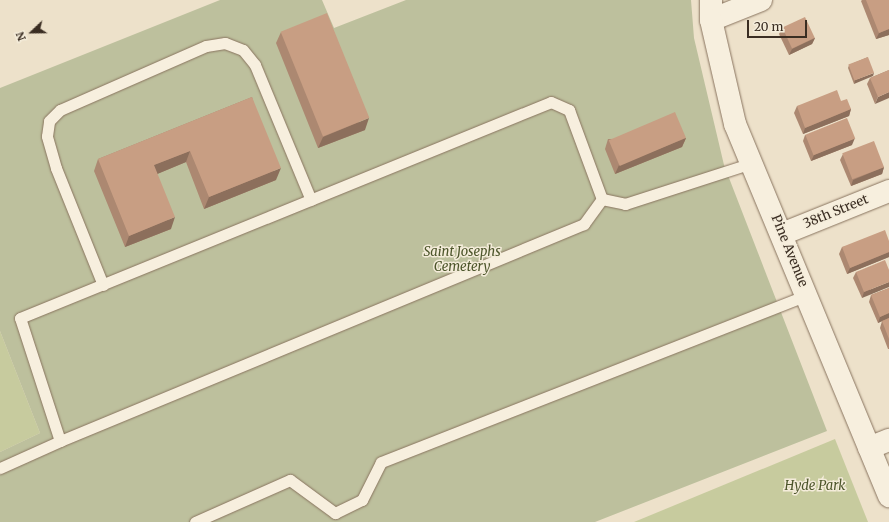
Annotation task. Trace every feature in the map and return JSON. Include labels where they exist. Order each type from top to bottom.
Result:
[{"type":"main road","points":[[711,10],[761,0]]},
{"type":"main road","name":"Pine Avenue","points":[[711,10],[735,124],[782,234],[889,496]]},
{"type":"main road","name":"38th Street","points":[[782,234],[889,191]]},
{"type":"main road","points":[[869,448],[889,440]]},
{"type":"lane","points":[[103,285],[56,168],[47,136],[49,122],[60,110],[206,46],[225,43],[243,50],[255,65],[311,200]]},
{"type":"lane","points":[[60,441],[20,318],[551,102],[569,110],[602,199]]},
{"type":"lane","points":[[602,199],[625,204],[752,163]]},
{"type":"lane","points":[[0,468],[60,441],[584,224],[602,199]]},
{"type":"lane","points":[[195,522],[290,480],[335,513],[362,500],[381,462],[807,295]]},
{"type":"green space","name":"Saint Josephs Cemetery","points":[[220,0],[322,0],[334,28],[406,0],[691,0],[694,38],[724,165],[827,431],[595,522],[0,522],[0,452],[40,433],[0,331],[0,88]]},
{"type":"green space","points":[[0,331],[40,433],[0,452]]},
{"type":"green space","name":"Hyde Park","points":[[835,439],[868,522],[634,522]]},
{"type":"building","points":[[866,0],[889,0],[889,29],[879,33]]},
{"type":"building","points":[[327,13],[369,118],[323,137],[281,32]]},
{"type":"building","points":[[805,17],[815,38],[792,48],[782,28]]},
{"type":"building","points":[[868,57],[874,73],[854,80],[848,65]]},
{"type":"building","points":[[889,70],[889,92],[878,97],[870,78]]},
{"type":"building","points":[[837,90],[841,101],[847,99],[851,109],[805,128],[797,106]]},
{"type":"building","points":[[252,97],[281,168],[209,197],[190,151],[154,165],[175,217],[129,236],[98,159]]},
{"type":"building","points":[[675,112],[686,138],[620,166],[609,140]]},
{"type":"building","points":[[847,118],[855,138],[814,155],[805,135]]},
{"type":"building","points":[[874,141],[884,167],[852,179],[842,153]]},
{"type":"building","points":[[885,230],[889,241],[889,252],[850,268],[842,247]]},
{"type":"building","points":[[885,260],[889,270],[889,282],[864,292],[856,272]]},
{"type":"building","points":[[889,288],[889,313],[880,317],[871,295]]},
{"type":"building","points":[[889,318],[889,339],[882,321]]}]
